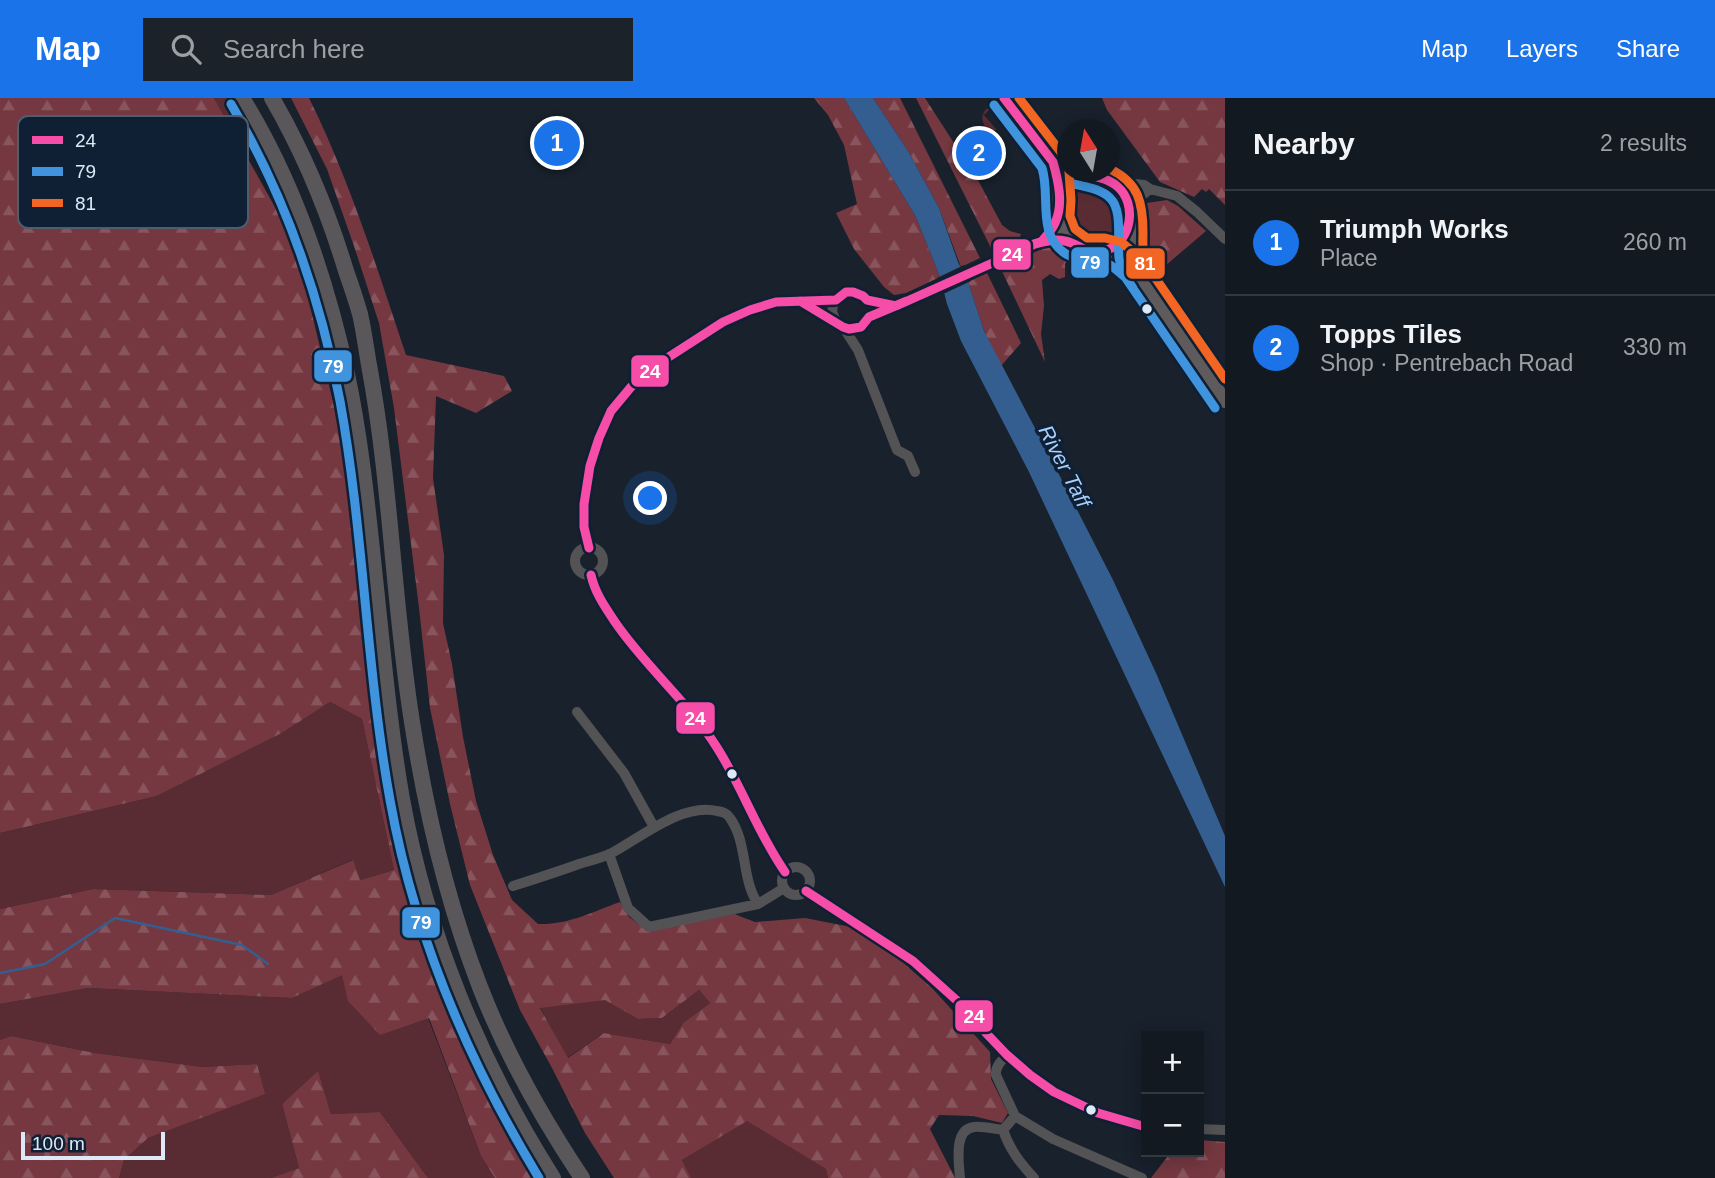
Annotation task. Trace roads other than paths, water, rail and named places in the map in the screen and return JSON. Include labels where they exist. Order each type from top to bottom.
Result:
[{"type":"highway","points":[[242,98],[275,158],[303,223],[347,374],[375,575],[390,728],[402,801],[426,899],[443,953],[479,1043],[531,1144],[553,1178]]},
{"type":"highway","points":[[272,98],[312,174],[333,225],[360,314],[389,504],[398,614],[412,720],[423,789],[446,887],[480,987],[519,1073],[582,1178]]},
{"type":"main road","points":[[1004,98],[1053,162],[1057,174],[1058,218],[1064,235],[1084,250],[1115,253],[1135,269],[1225,401]]},
{"type":"main road","points":[[1053,162],[1057,164]]},
{"type":"main road","points":[[1059,201],[1078,182]]},
{"type":"main road","points":[[1107,182],[1118,187],[1125,196],[1130,215],[1135,269]]},
{"type":"main road","points":[[1104,250],[1122,237],[1130,215]]},
{"type":"street","points":[[1119,182],[1144,185],[1177,196],[1225,239]]},
{"type":"street","points":[[1130,215],[1136,200],[1150,189]]},
{"type":"street","points":[[1042,241],[1058,218]]},
{"type":"street","points":[[800,300],[840,325],[855,329],[896,306],[1023,248],[1042,241],[1069,241]]},
{"type":"street","points":[[858,350],[870,311],[863,296],[846,292],[836,300],[832,312],[858,350],[897,450],[908,456],[915,472]]},
{"type":"street","points":[[589,548],[584,527],[584,504],[590,466],[611,411],[631,387],[661,362],[697,338],[750,310],[776,302],[836,300]]},
{"type":"street","points":[[867,300],[896,306]]},
{"type":"street","points":[[589,548],[597,550],[603,561],[599,571],[591,575],[579,571],[575,563],[580,551],[589,548]]},
{"type":"street","points":[[591,575],[593,587],[622,634],[693,715],[716,748],[770,853],[785,872]]},
{"type":"street","points":[[576,712],[624,773],[654,827]]},
{"type":"street","points":[[513,886],[609,855],[654,827],[708,808],[725,812],[737,829],[752,895],[758,904]]},
{"type":"street","points":[[609,855],[628,908],[649,927],[758,904],[784,888]]},
{"type":"street","points":[[793,867],[805,870],[810,880],[806,891],[794,895],[784,888],[782,880],[785,872],[793,867]]},
{"type":"street","points":[[806,891],[913,961],[974,1016],[1007,1055],[1054,1092],[1098,1113],[1141,1126]]},
{"type":"street","points":[[1007,1055],[995,1072],[1016,1116],[1053,1139],[1142,1178]]},
{"type":"street","points":[[1003,1130],[1016,1116]]},
{"type":"street","points":[[960,1178],[959,1143],[965,1132],[975,1127],[1003,1130]]},
{"type":"street","points":[[1204,1129],[1225,1130]]},
{"type":"street","points":[[1003,1130],[1017,1160],[1034,1178]]},
{"type":"water","points":[[844,98],[873,98],[908,151],[939,208],[984,331],[1113,580],[1156,673],[1225,836],[1225,887],[1029,472],[961,341],[916,217]]},
{"type":"waterway","points":[[0,973],[45,964],[115,918],[242,945],[268,964]]},
{"type":"place","name":"Triumph Works","points":[[557,143]]},
{"type":"place","name":"Topps Tiles","points":[[979,153]]},
{"type":"water label","name":"River Taff","points":[[1065,466]]}]
